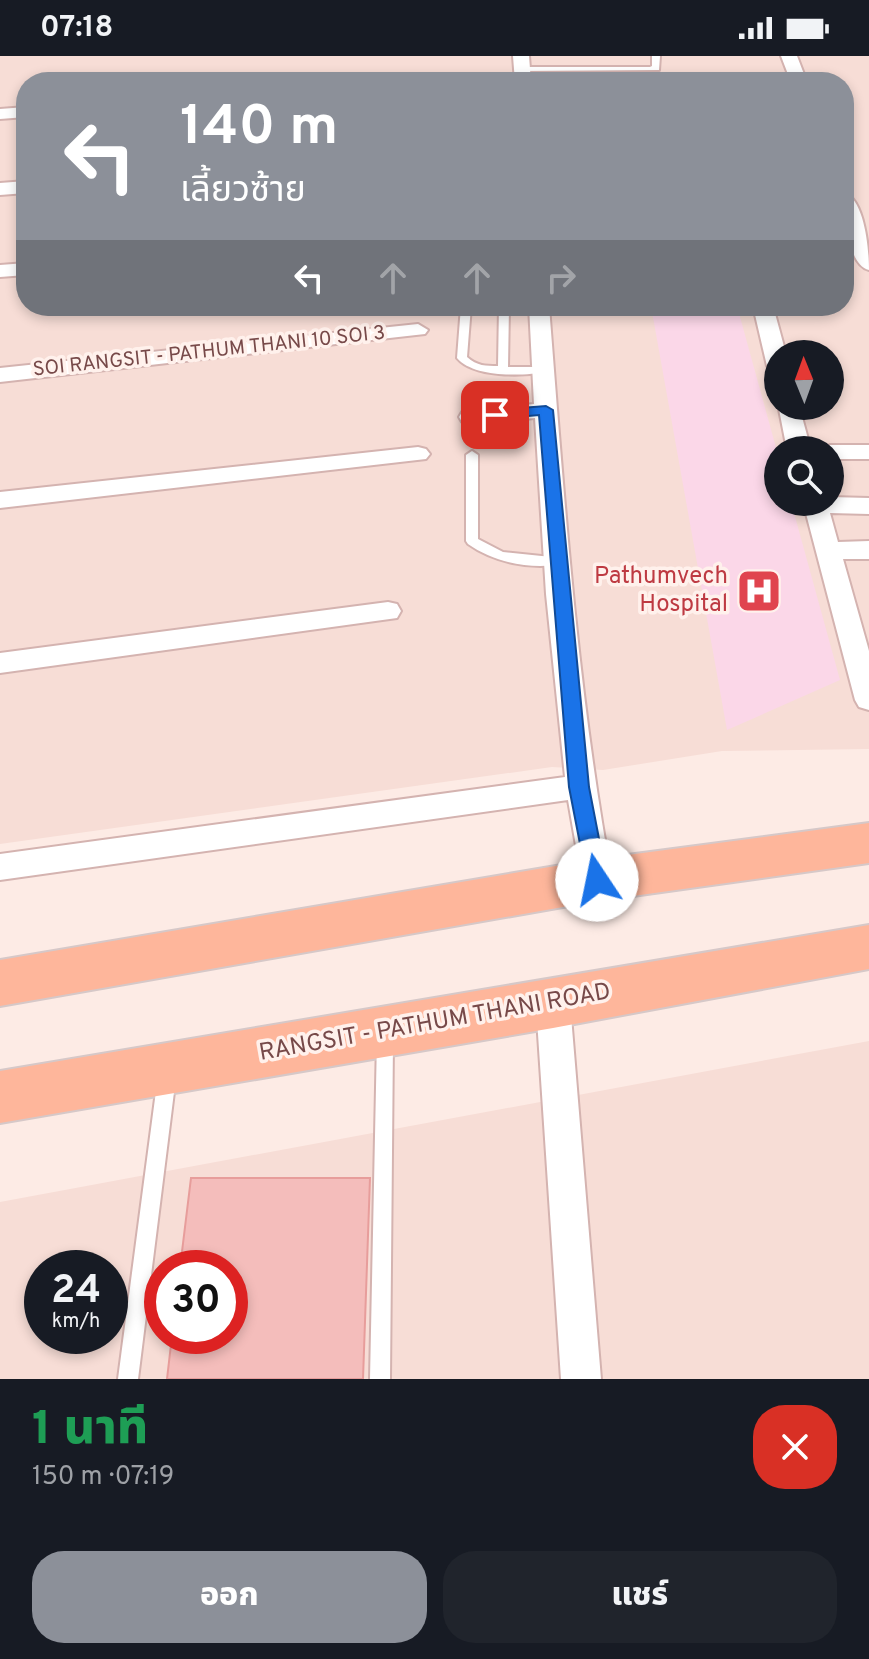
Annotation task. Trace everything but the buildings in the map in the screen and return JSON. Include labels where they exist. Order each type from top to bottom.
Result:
[{"type":"main road","points":[[0,983],[597,880],[869,843]]},
{"type":"main road","name":"RANGSIT - PATHUM THANI ROAD","points":[[0,1097],[553,1004],[869,947]]},
{"type":"street","points":[[854,225],[869,264]]},
{"type":"street","points":[[540,316],[557,561],[579,787],[597,880]]},
{"type":"street","points":[[766,316],[772,340]]},
{"type":"street","name":"SOI RANGSIT - PATHUM THANI 10 SOI 3","points":[[0,375],[418,330]]},
{"type":"street","points":[[470,417],[546,410]]},
{"type":"street","points":[[844,452],[869,452]]},
{"type":"street","points":[[0,500],[418,454]]},
{"type":"street","points":[[844,505],[869,506]]},
{"type":"street","points":[[819,516],[869,700]]},
{"type":"street","points":[[829,551],[869,550]]},
{"type":"street","points":[[0,663],[388,611]]},
{"type":"street","points":[[0,867],[579,787]]},
{"type":"street","points":[[553,1004],[581,1379]]},
{"type":"lane","points":[[522,69],[650,69],[656,68],[656,56]]},
{"type":"lane","points":[[465,316],[462,358],[467,364],[481,369],[543,370]]},
{"type":"lane","points":[[503,370],[504,316]]},
{"type":"lane","points":[[472,455],[472,541],[484,551],[499,557],[557,561]]},
{"type":"lane","points":[[380,1379],[385,1032]]},
{"type":"lane","points":[[128,1379],[168,1067]]},
{"type":"shaded area","points":[[0,56],[869,56],[869,749],[722,751],[603,770],[552,767],[0,844]]},
{"type":"shaded area","name":"Pathumvech Hospital","points":[[653,316],[740,316],[764,404],[764,420],[768,420],[773,436],[764,436],[764,516],[795,516],[840,680],[727,730]]},
{"type":"shaded area","points":[[869,1041],[869,1379],[0,1379],[0,1202]]},
{"type":"place","name":"Pathumvech Hospital","points":[[759,591]]},
{"type":"route","points":[[495,415],[546,410],[579,787],[597,880]]}]
